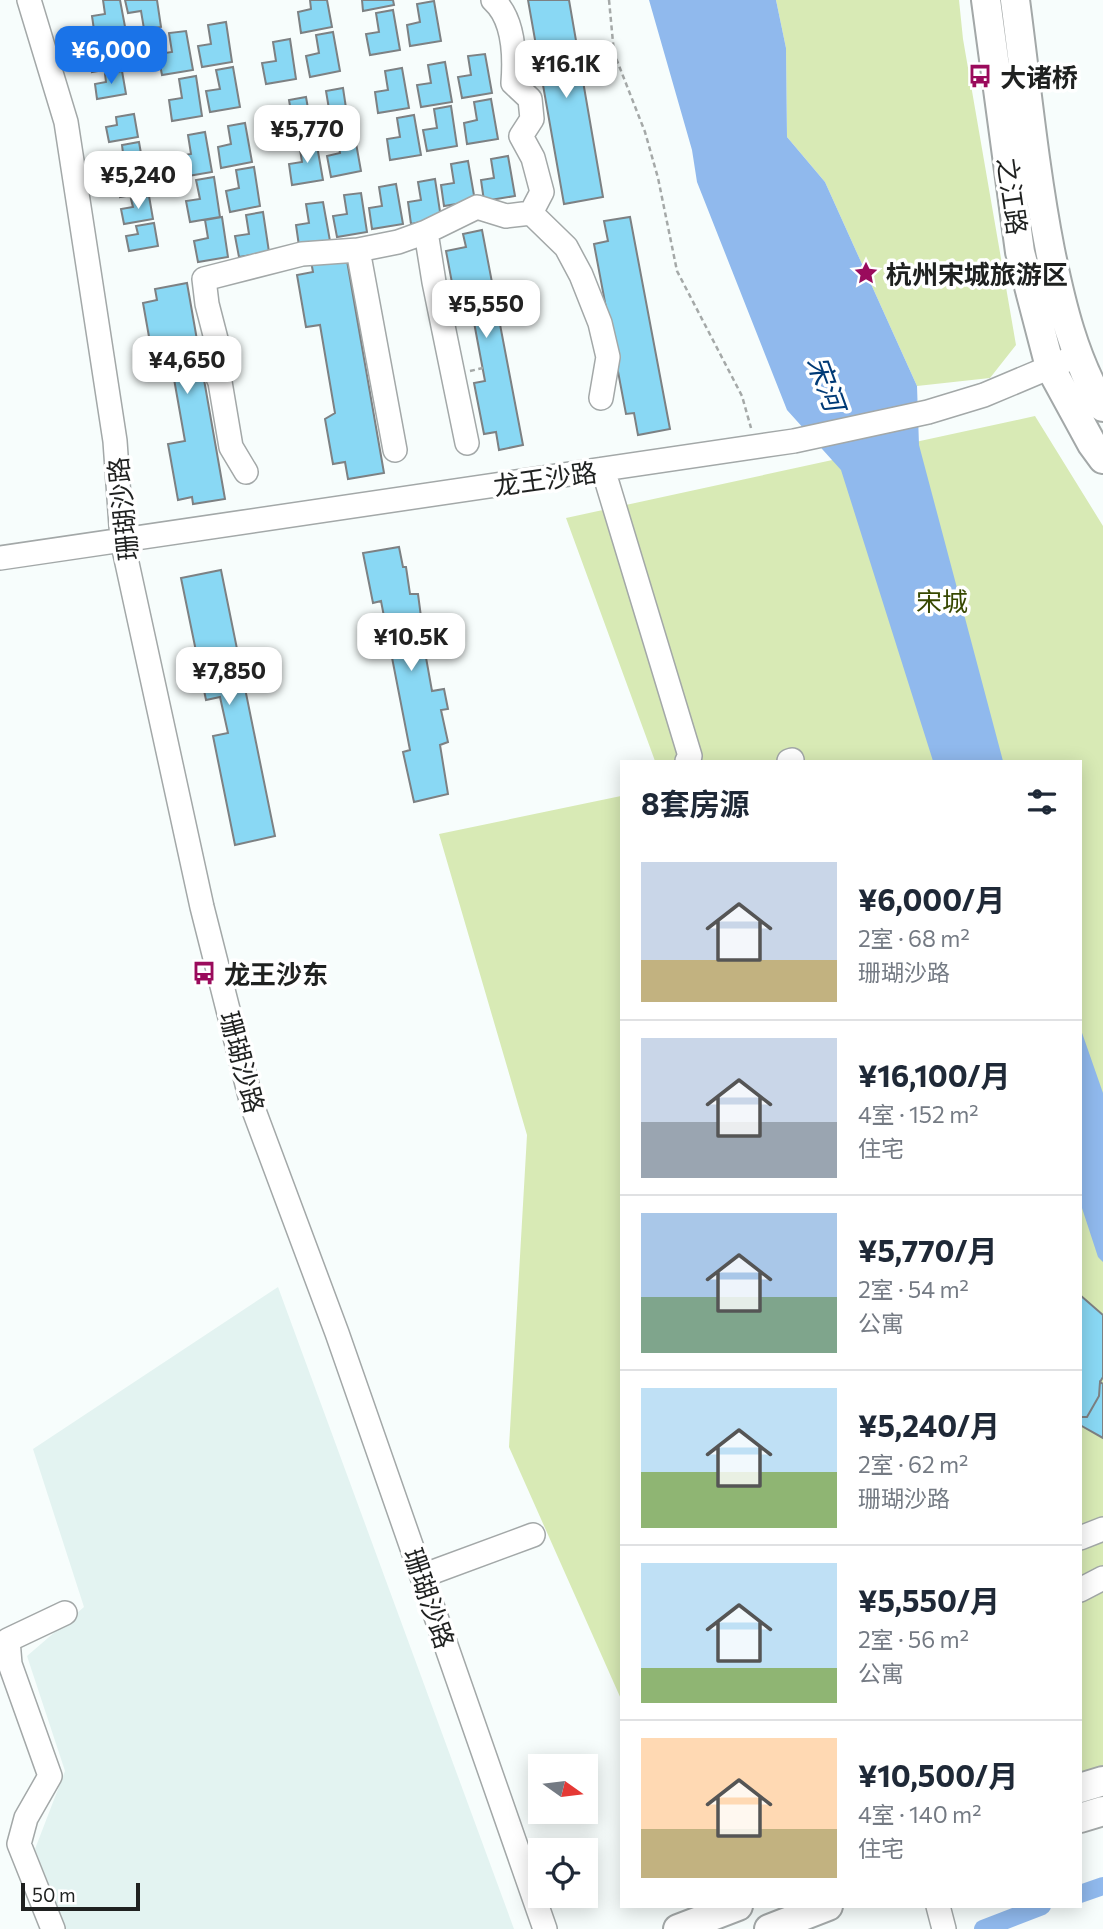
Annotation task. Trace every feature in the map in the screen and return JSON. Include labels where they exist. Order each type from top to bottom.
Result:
[{"type":"main road","name":"之江路","points":[[986,0],[1020,252],[1050,367],[1103,459]]},
{"type":"main road","name":"之江路","points":[[1015,0],[1042,206],[1063,313],[1103,407]]},
{"type":"main road","points":[[1082,1787],[1103,1781]]},
{"type":"main road","points":[[1082,1817],[1103,1811]]},
{"type":"main road","points":[[678,1929],[733,1908]]},
{"type":"main road","points":[[769,1929],[823,1908]]},
{"type":"street","name":"珊瑚沙路","points":[[29,0],[66,122],[115,441],[122,540],[202,907],[253,1108],[337,1333],[545,1929]]},
{"type":"street","points":[[493,0],[499,5],[508,27],[515,59],[513,83],[530,99],[532,119],[521,136],[533,158],[542,192],[531,214]]},
{"type":"street","points":[[246,472],[231,447],[220,382],[214,369],[211,348],[216,339],[204,279],[302,254],[358,250],[398,242],[426,232],[477,207],[506,216],[531,214],[566,247],[581,275],[600,323],[608,357],[601,398]]},
{"type":"street","points":[[426,232],[467,443]]},
{"type":"street","points":[[358,250],[395,450]]},
{"type":"street","name":"龙王沙路","points":[[0,558],[757,448],[928,412],[984,395],[1079,355]]},
{"type":"street","points":[[603,469],[690,756],[688,760]]},
{"type":"street","points":[[1082,1537],[1103,1528]]},
{"type":"street","points":[[422,1576],[533,1535]]},
{"type":"street","points":[[1082,1589],[1103,1578]]},
{"type":"street","points":[[53,1929],[19,1844],[26,1818],[50,1776],[10,1664],[8,1640],[65,1613]]},
{"type":"path","points":[[609,0],[614,53],[645,132],[658,178],[677,271],[742,396],[757,448]]},
{"type":"shaded area","points":[[278,1287],[514,1929],[66,1929],[35,1849],[65,1771],[27,1656],[84,1607],[33,1449]]},
{"type":"green space","points":[[776,0],[959,0],[963,39],[1016,345],[990,378],[917,386],[825,182],[787,137],[786,48]]},
{"type":"green space","name":"宋城","points":[[1035,416],[1103,526],[1103,1767],[1082,1774],[1082,760],[655,760],[566,518]]},
{"type":"green space","points":[[620,796],[620,1697],[509,1447],[527,1135],[439,834]]},
{"type":"water","name":"宋河","points":[[649,0],[776,0],[786,48],[787,137],[825,182],[917,386],[919,445],[1003,760],[933,760],[841,470],[787,410],[697,182],[692,150]]},
{"type":"water","points":[[1082,1033],[1103,1093],[1103,1262],[1098,1257],[1082,1208]]},
{"type":"building","points":[[103,0],[120,0],[126,32],[95,37],[92,16],[105,14]]},
{"type":"building","points":[[125,0],[157,0],[161,27],[144,29],[141,11],[128,13]]},
{"type":"building","points":[[310,0],[327,0],[332,27],[301,33],[298,12],[311,9]]},
{"type":"building","points":[[362,0],[393,0],[394,5],[363,11]]},
{"type":"building","points":[[528,0],[569,0],[603,197],[564,204]]},
{"type":"building","points":[[434,1],[441,41],[410,46],[407,25],[420,22],[417,4]]},
{"type":"building","points":[[393,10],[400,50],[370,55],[366,34],[379,32],[376,13]]},
{"type":"building","points":[[226,22],[232,62],[202,67],[198,46],[211,44],[208,25]]},
{"type":"building","points":[[186,31],[193,70],[162,75],[158,54],[172,52],[169,33]]},
{"type":"building","points":[[333,32],[340,71],[310,77],[306,56],[319,53],[316,35]]},
{"type":"building","points":[[290,39],[296,79],[266,84],[262,63],[276,61],[273,42]]},
{"type":"building","points":[[118,44],[121,67],[92,72],[90,57],[101,55],[100,47]]},
{"type":"building","points":[[485,54],[492,93],[462,98],[458,77],[471,75],[468,56]]},
{"type":"building","points":[[445,62],[452,102],[421,107],[417,85],[431,83],[428,65]]},
{"type":"building","points":[[233,67],[240,107],[210,112],[206,91],[220,89],[216,70]]},
{"type":"building","points":[[402,68],[409,108],[378,113],[375,92],[388,90],[385,71]]},
{"type":"building","points":[[122,71],[126,94],[97,99],[95,84],[106,82],[105,74]]},
{"type":"building","points":[[196,76],[202,116],[172,121],[169,100],[182,98],[179,79]]},
{"type":"building","points":[[343,88],[349,128],[319,133],[316,112],[329,109],[326,91]]},
{"type":"building","points":[[306,97],[313,137],[282,142],[279,121],[292,118],[289,100]]},
{"type":"building","points":[[491,99],[498,139],[467,144],[464,123],[477,120],[474,102]]},
{"type":"building","points":[[451,106],[457,146],[427,151],[423,130],[437,128],[434,109]]},
{"type":"building","points":[[134,114],[138,137],[109,142],[106,127],[117,125],[116,117]]},
{"type":"building","points":[[414,115],[421,155],[390,160],[387,139],[400,137],[397,118]]},
{"type":"building","points":[[245,123],[252,162],[221,168],[218,147],[231,144],[228,126]]},
{"type":"building","points":[[205,132],[212,172],[182,177],[178,156],[191,154],[188,135]]},
{"type":"building","points":[[354,132],[361,171],[331,177],[327,156],[340,153],[337,135]]},
{"type":"building","points":[[316,140],[323,180],[292,185],[289,164],[302,162],[299,143]]},
{"type":"building","points":[[139,142],[143,165],[114,170],[111,155],[123,153],[122,145]]},
{"type":"building","points":[[508,156],[515,196],[484,201],[481,180],[494,178],[491,159]]},
{"type":"building","points":[[468,161],[475,201],[444,206],[441,185],[454,183],[451,164]]},
{"type":"building","points":[[254,167],[260,206],[230,212],[226,191],[239,188],[236,170]]},
{"type":"building","points":[[145,169],[149,192],[120,197],[117,182],[128,180],[127,172]]},
{"type":"building","points":[[214,177],[220,217],[190,222],[186,201],[200,199],[196,180]]},
{"type":"building","points":[[435,179],[441,218],[411,224],[408,202],[421,200],[418,182]]},
{"type":"building","points":[[396,184],[403,224],[372,229],[369,208],[382,206],[379,187]]},
{"type":"building","points":[[361,193],[367,232],[337,237],[333,216],[347,214],[344,195]]},
{"type":"building","points":[[149,196],[153,219],[124,224],[121,209],[133,207],[131,199]]},
{"type":"building","points":[[323,202],[330,241],[299,246],[296,225],[309,223],[306,204]]},
{"type":"building","points":[[263,212],[269,252],[239,257],[235,236],[249,234],[246,215]]},
{"type":"building","points":[[222,217],[228,257],[198,262],[194,241],[208,238],[205,220]]},
{"type":"building","points":[[630,217],[670,429],[638,435],[634,413],[626,414],[594,244],[608,241],[604,221]]},
{"type":"building","points":[[154,223],[158,246],[129,251],[126,236],[138,234],[136,226]]},
{"type":"building","points":[[482,230],[523,445],[499,450],[496,432],[484,434],[474,383],[485,381],[470,301],[456,304],[446,251],[466,247],[463,234]]},
{"type":"building","points":[[346,255],[384,473],[348,479],[345,462],[333,464],[325,419],[335,413],[320,325],[306,327],[297,275],[313,272],[311,261]]},
{"type":"building","points":[[187,283],[225,499],[193,504],[192,497],[178,500],[168,444],[185,441],[168,345],[151,348],[143,303],[157,300],[155,289]]},
{"type":"building","points":[[399,547],[403,567],[406,567],[410,594],[418,594],[423,632],[430,630],[435,649],[425,652],[432,691],[444,689],[448,709],[441,710],[448,742],[440,745],[448,794],[414,802],[403,752],[410,750],[381,601],[373,603],[363,553]]},
{"type":"building","points":[[221,570],[275,836],[235,845],[213,736],[228,733],[220,697],[206,700],[181,578]]},
{"type":"building","points":[[1082,1297],[1103,1315],[1103,1377],[1099,1396],[1087,1417],[1082,1417]]},
{"type":"building","points":[[1100,1382],[1103,1384],[1103,1438],[1082,1426],[1082,1417],[1087,1417],[1099,1396]]},
{"type":"waterway","points":[[1082,1893],[1103,1886]]},
{"type":"waterway","points":[[983,1929],[1037,1908]]},
{"type":"place","name":"大诸桥","points":[[980,76]]},
{"type":"place","name":"杭州宋城旅游区","points":[[866,273]]},
{"type":"place","name":"龙王沙东","points":[[204,973]]}]
